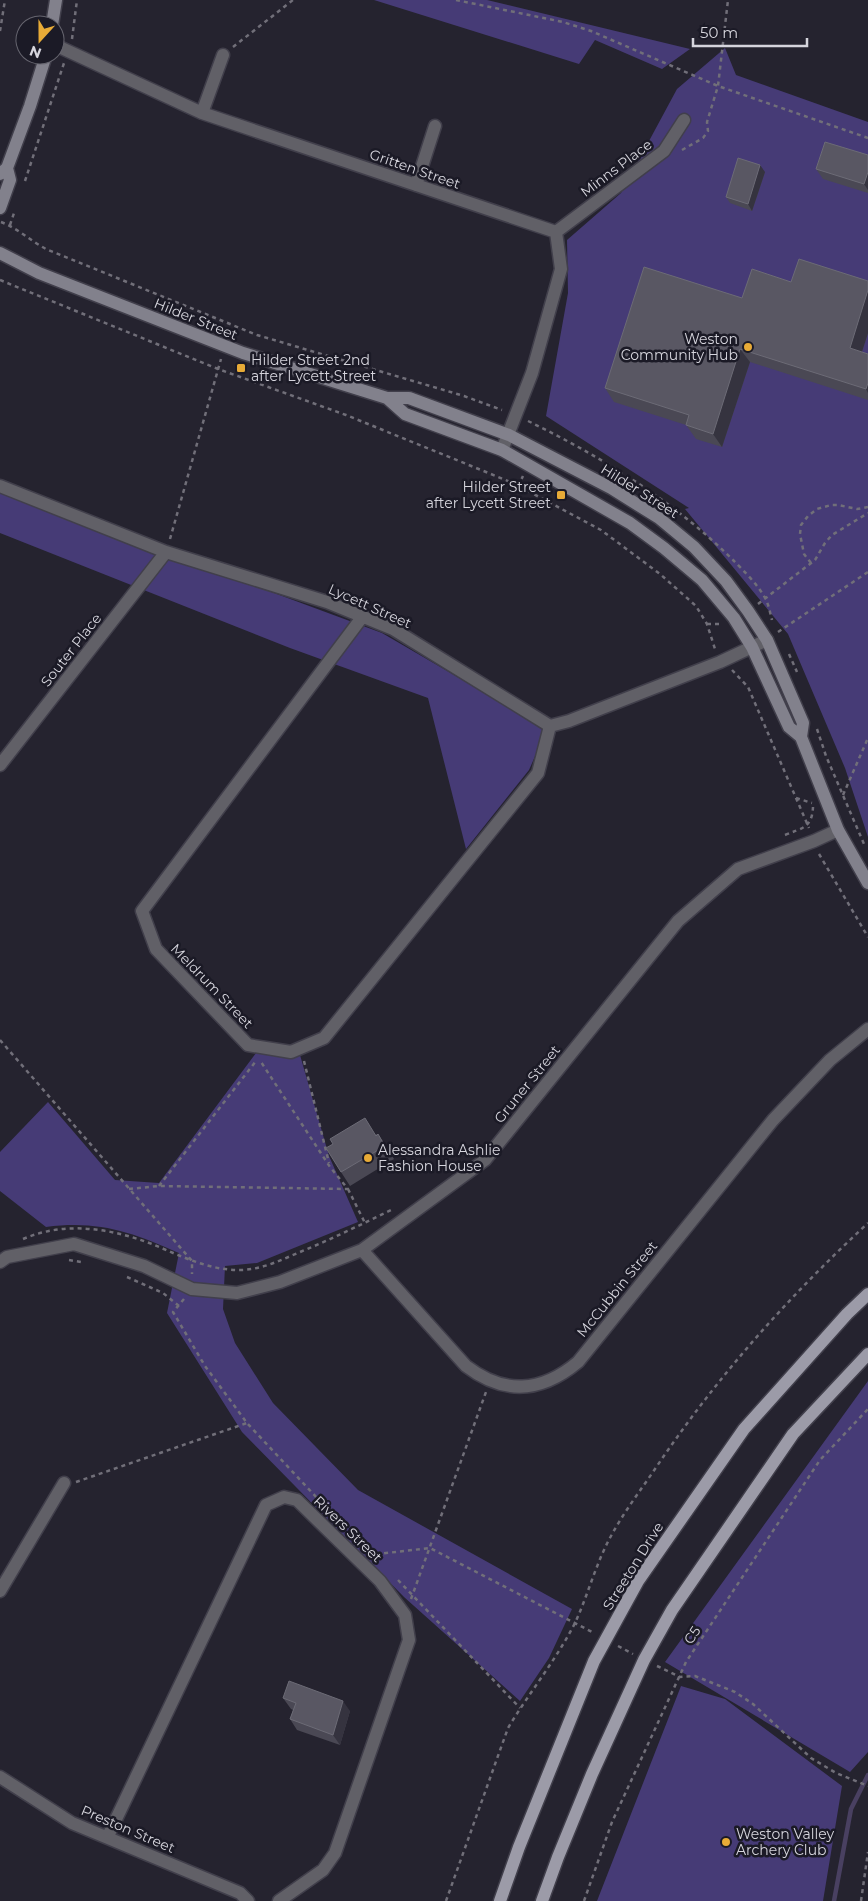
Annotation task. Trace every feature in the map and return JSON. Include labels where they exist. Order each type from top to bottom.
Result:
[{"type":"main road","name":"Streeton Drive","points":[[500,1901],[519,1847],[594,1662],[638,1581],[744,1429],[847,1314],[868,1294]]},
{"type":"main road","points":[[542,1901],[592,1774],[644,1660],[672,1610],[793,1434],[868,1354]]},
{"type":"street","points":[[54,15],[56,0]]},
{"type":"street","name":"Gritten Street","points":[[65,50],[202,113],[556,232]]},
{"type":"street","points":[[202,113],[223,55]]},
{"type":"street","points":[[0,208],[10,180],[3,171],[30,106],[43,65]]},
{"type":"street","name":"Minns Place","points":[[556,232],[664,151],[684,120]]},
{"type":"street","points":[[416,185],[435,126]]},
{"type":"street","points":[[502,450],[532,373],[561,269],[556,232]]},
{"type":"street","name":"Hilder Street","points":[[0,253],[39,273],[243,353],[387,398],[409,398],[509,435],[611,488],[659,518],[701,554],[726,581],[767,640],[803,723],[801,737]]},
{"type":"street","name":"Hilder Street","points":[[387,398],[405,414],[502,450],[565,484],[630,523],[702,580],[734,618],[752,647],[789,727],[801,737],[838,830],[868,883]]},
{"type":"street","name":"Lycett Street","points":[[0,486],[166,552],[327,602],[393,629],[550,726]]},
{"type":"street","name":"Souter Place","points":[[0,765],[166,552]]},
{"type":"street","name":"Meldrum Street","points":[[363,616],[142,911],[156,949],[248,1045],[291,1052],[324,1038],[538,773],[550,726]]},
{"type":"street","points":[[550,726],[570,722],[720,662],[767,640]]},
{"type":"street","name":"Gruner Street","points":[[0,1262],[7,1257],[74,1244],[144,1266],[192,1289],[237,1293],[280,1282],[362,1250],[485,1160],[678,921],[738,869],[814,841],[838,830]]},
{"type":"street","name":"McCubbin Street","points":[[362,1250],[466,1366],[490,1381],[506,1386],[539,1384],[563,1374],[578,1362],[773,1120],[830,1060],[868,1029]]},
{"type":"street","points":[[0,1591],[64,1483]]},
{"type":"street","name":"Rivers Street","points":[[108,1836],[266,1505],[284,1497],[297,1500],[380,1581],[404,1615],[409,1640],[334,1853],[323,1870],[279,1901]]},
{"type":"street","name":"Preston Street","points":[[0,1776],[72,1823],[108,1836],[240,1893],[248,1901]]},
{"type":"path","points":[[0,31],[5,0]]},
{"type":"path","points":[[22,189],[73,36],[77,0]]},
{"type":"path","points":[[223,55],[292,0]]},
{"type":"path","points":[[456,0],[563,22],[591,31],[718,86],[868,138]]},
{"type":"path","points":[[676,154],[706,134],[708,130],[707,122],[718,86],[728,0]]},
{"type":"path","points":[[0,222],[10,226],[16,207]]},
{"type":"path","points":[[0,280],[218,369],[346,415],[513,483],[601,530],[660,574],[696,606],[707,624],[720,662],[732,669],[748,687],[822,860],[868,937]]},
{"type":"path","points":[[166,552],[231,325]]},
{"type":"path","points":[[811,563],[804,554],[800,534],[801,525],[808,516],[817,509],[831,505],[838,504],[857,509],[868,507]]},
{"type":"path","points":[[748,611],[817,558],[828,539],[868,513]]},
{"type":"path","points":[[767,640],[868,572]]},
{"type":"path","points":[[707,624],[721,624],[734,618]]},
{"type":"path","points":[[843,795],[868,738]]},
{"type":"path","points":[[781,837],[808,825],[812,818],[812,803],[796,798]]},
{"type":"path","points":[[0,1040],[192,1261],[192,1289],[173,1312],[205,1366],[247,1423],[322,1503]]},
{"type":"path","points":[[301,1048],[330,1166]]},
{"type":"path","points":[[159,1186],[258,1058],[330,1166],[348,1189],[364,1223]]},
{"type":"path","points":[[129,1189],[159,1186],[348,1189]]},
{"type":"path","points":[[20,1240],[36,1233],[58,1228],[104,1230],[124,1234],[183,1259],[228,1270],[244,1270],[265,1266],[364,1223],[398,1206]]},
{"type":"path","points":[[446,1901],[508,1728],[552,1662],[574,1623],[611,1537],[677,1436],[725,1373],[764,1327],[868,1223]]},
{"type":"path","points":[[66,1259],[82,1262]]},
{"type":"path","points":[[121,1274],[163,1293],[178,1306]]},
{"type":"path","points":[[404,1615],[490,1381]]},
{"type":"path","name":"C5","points":[[584,1901],[612,1822],[686,1662],[820,1460],[868,1409]]},
{"type":"path","points":[[64,1483],[80,1482],[247,1423]]},
{"type":"path","points":[[362,1547],[378,1554],[430,1548],[596,1634]]},
{"type":"path","points":[[370,1550],[376,1557]]},
{"type":"path","points":[[394,1576],[520,1708]]},
{"type":"path","points":[[615,1644],[634,1654]]},
{"type":"path","points":[[656,1666],[680,1677],[694,1676],[735,1692],[753,1704],[811,1758],[836,1773],[867,1786]]},
{"type":"path","points":[[861,1901],[868,1852]]},
{"type":"shaded area","points":[[374,0],[487,0],[690,49],[662,69],[595,40],[579,64]]},
{"type":"shaded area","points":[[725,48],[736,75],[868,122],[868,837],[845,768],[788,634],[685,509],[689,508],[546,416],[568,293],[567,240],[621,193],[677,89]]},
{"type":"shaded area","points":[[0,491],[382,633],[547,729],[529,770],[466,849],[428,698],[290,648],[0,533]]},
{"type":"shaded area","points":[[256,1053],[300,1055],[329,1156],[358,1222],[257,1263],[225,1266],[223,1309],[235,1343],[273,1403],[358,1490],[572,1609],[549,1658],[520,1701],[404,1597],[242,1432],[167,1313],[179,1253],[146,1239],[99,1227],[65,1225],[46,1227],[0,1191],[0,1152],[48,1102],[115,1180],[159,1183]]},
{"type":"shaded area","points":[[868,1381],[868,1752],[850,1772],[665,1662]]},
{"type":"shaded area","name":"Weston Valley Archery Club","points":[[681,1686],[725,1699],[842,1786],[823,1901],[597,1901]]},
{"type":"building","points":[[825,142],[868,155],[868,172],[864,184],[816,169]]},
{"type":"building","points":[[738,158],[760,165],[748,204],[726,197]]},
{"type":"building","name":"Weston Community Hub","points":[[799,259],[868,281],[868,290],[850,348],[868,354],[868,383],[866,389],[740,349],[713,434],[686,425],[689,415],[605,388],[644,267],[742,298],[752,269],[791,282]]},
{"type":"building","points":[[365,1118],[376,1136],[378,1134],[385,1146],[341,1172],[326,1148],[333,1144],[330,1139]]},
{"type":"building","points":[[289,1681],[343,1701],[333,1735],[290,1719],[296,1703],[283,1698]]},
{"type":"waterway","points":[[834,1901],[851,1809],[868,1775]]},
{"type":"place","name":"Weston Community Hub","points":[[748,347]]},
{"type":"place","name":"Hilder Street 2nd after Lycett Street","points":[[241,368]]},
{"type":"place","name":"Hilder Street after Lycett Street","points":[[561,495]]},
{"type":"place","name":"Alessandra Ashlie Fashion House","points":[[368,1158]]},
{"type":"place","name":"Weston Valley Archery Club","points":[[726,1842]]}]
